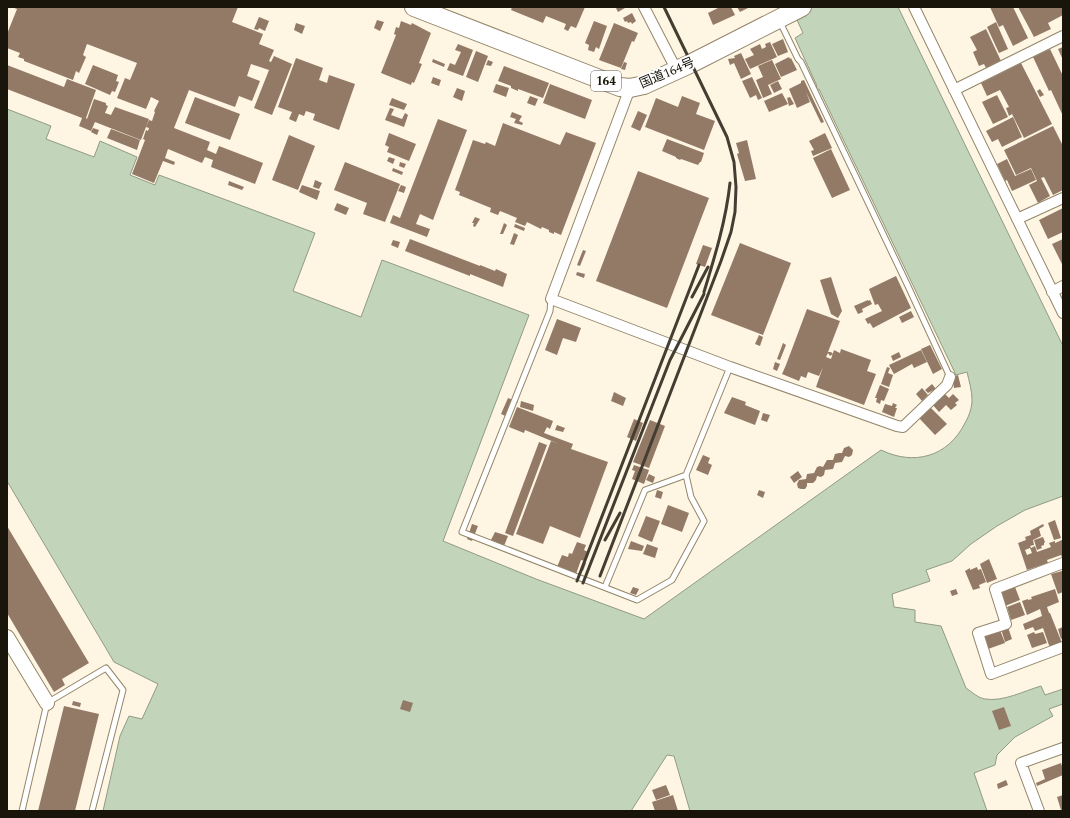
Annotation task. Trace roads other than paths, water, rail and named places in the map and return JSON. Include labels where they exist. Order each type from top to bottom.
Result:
[{"type":"highway","name":"国道164号","points":[[414,7],[620,86],[630,88],[644,85],[677,71],[798,9]]},
{"type":"street","points":[[644,7],[677,71]]},
{"type":"street","points":[[914,7],[1063,314]]},
{"type":"street","points":[[954,90],[1063,36]]},
{"type":"street","points":[[630,88],[551,299],[730,367],[897,426],[903,427],[947,385],[950,377]]},
{"type":"street","points":[[1017,219],[1063,198]]},
{"type":"street","points":[[1052,292],[1063,286]]},
{"type":"street","points":[[1063,563],[995,589],[1006,624],[978,633],[991,674],[1063,647]]},
{"type":"street","points":[[7,637],[47,703]]},
{"type":"street","points":[[1039,811],[1021,763],[1063,748]]},
{"type":"lane","points":[[778,19],[798,59],[801,62],[950,377]]},
{"type":"lane","points":[[551,299],[550,311],[462,532],[637,600],[672,580],[704,521],[691,497],[686,475],[730,367]]},
{"type":"lane","points":[[605,587],[645,490],[686,475]]},
{"type":"lane","points":[[22,811],[47,703],[106,668],[123,690],[92,811]]},
{"type":"railway","points":[[600,576],[721,261],[731,232],[735,212],[736,187],[734,162],[727,137],[664,7]]},
{"type":"railway","points":[[704,292],[723,224],[730,183]]},
{"type":"railway","points":[[577,581],[699,265]]},
{"type":"railway","points":[[692,297],[708,267]]},
{"type":"railway","points":[[583,583],[670,360],[704,294]]},
{"type":"railway","points":[[605,540],[620,513]]}]
